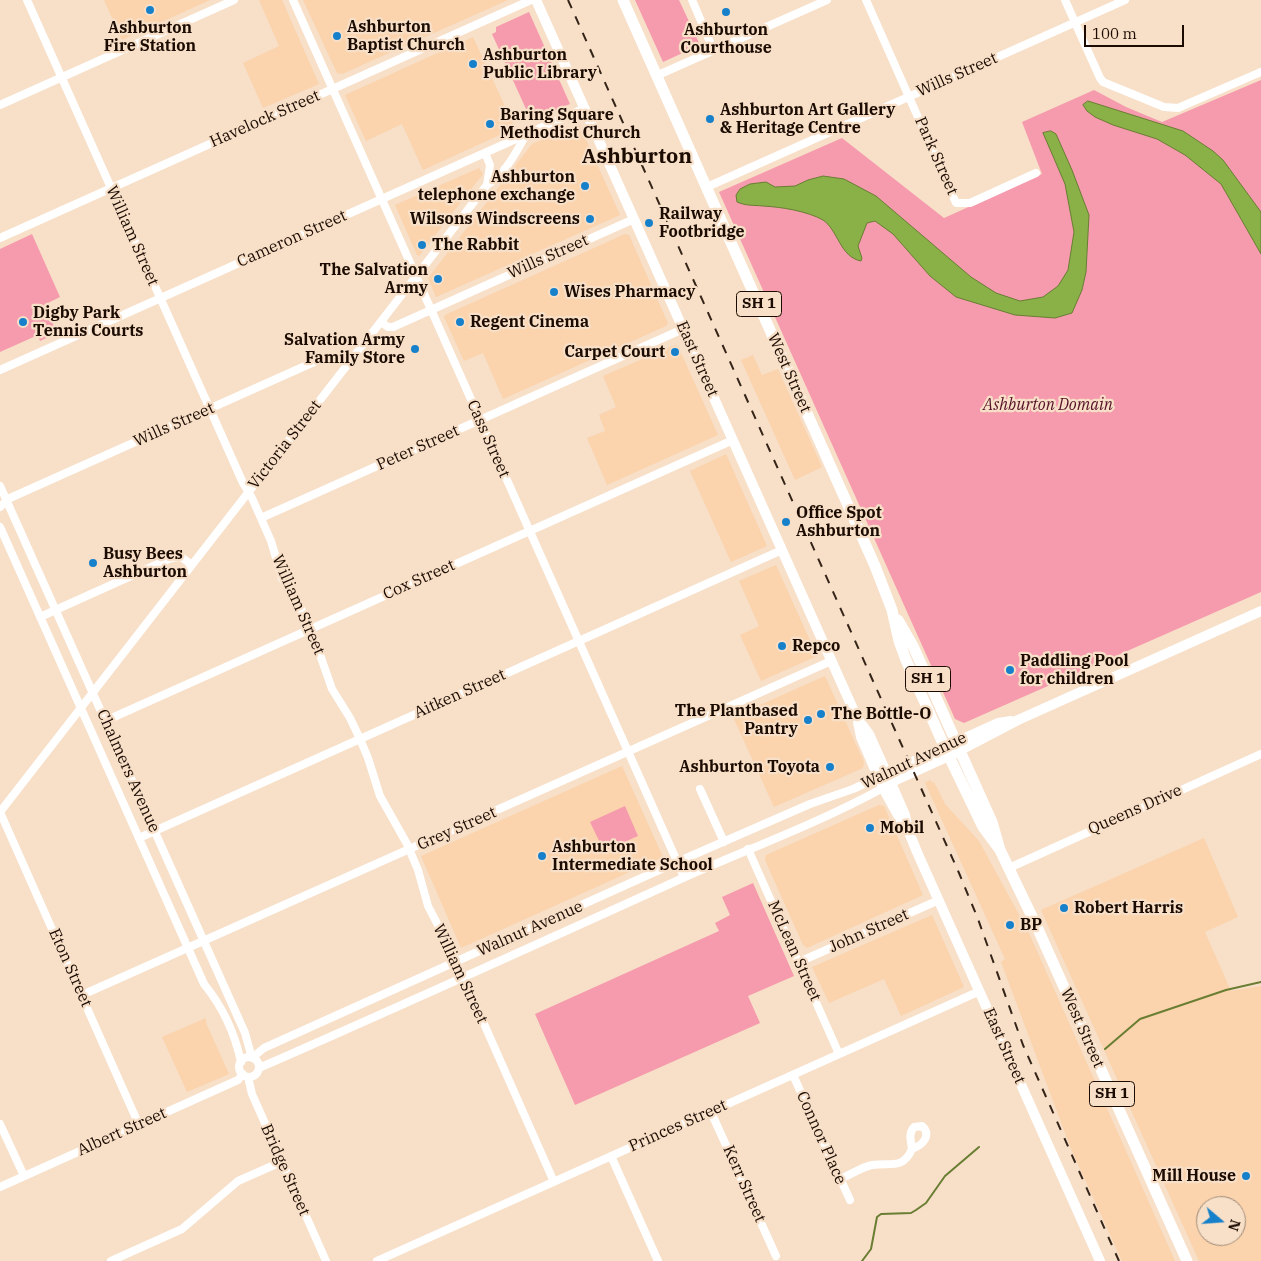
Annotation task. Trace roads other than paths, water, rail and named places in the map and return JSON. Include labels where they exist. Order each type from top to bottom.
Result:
[{"type":"highway","name":"West Street","points":[[624,0],[656,76],[875,566],[892,610],[899,641],[906,660],[947,752],[983,827],[1000,850],[1037,927],[1187,1261]]},
{"type":"highway","name":"West Street","points":[[892,610],[913,646],[992,822],[1000,850]]},
{"type":"main road","name":"East Street","points":[[536,0],[858,718],[861,738],[885,780],[899,818],[908,830],[1100,1261]]},
{"type":"main road","name":"Walnut Avenue","points":[[885,780],[1261,611]]},
{"type":"street","name":"William Street","points":[[27,0],[210,409],[261,518],[271,541],[282,578],[311,629],[330,684],[360,739],[380,796],[418,870],[428,906],[457,962],[554,1182]]},
{"type":"street","points":[[0,105],[234,0]]},
{"type":"street","name":"Cass Street","points":[[293,0],[684,878]]},
{"type":"street","name":"Havelock Street","points":[[0,238],[531,0]]},
{"type":"street","points":[[692,0],[713,49]]},
{"type":"street","points":[[656,76],[713,49],[827,0]]},
{"type":"street","name":"Park Street","points":[[866,0],[956,203],[970,203],[1036,173]]},
{"type":"street","points":[[1065,0],[1100,78],[1108,84],[1172,109],[1261,72]]},
{"type":"street","name":"Wills Street","points":[[707,187],[1125,0]]},
{"type":"street","name":"Cameron Street","points":[[0,370],[585,108]]},
{"type":"street","name":"Victoria Street","points":[[0,812],[487,185],[495,180],[506,166],[526,135]]},
{"type":"street","points":[[485,153],[490,165],[497,167],[506,166]]},
{"type":"street","name":"Victoria Street","points":[[487,185],[490,165]]},
{"type":"street","name":"Wills Street","points":[[381,322],[388,327],[393,327],[634,219]]},
{"type":"street","name":"Peter Street","points":[[261,518],[683,329]]},
{"type":"street","name":"Wills Street","points":[[3,504],[324,358],[335,356],[349,362]]},
{"type":"street","name":"Cox Street","points":[[105,721],[733,440]]},
{"type":"street","name":"Chalmers Avenue","points":[[0,486],[3,504],[55,610],[92,692],[245,1033],[252,1058]]},
{"type":"street","name":"Chalmers Avenue","points":[[0,527],[82,706],[204,984],[219,1004],[238,1046],[241,1062]]},
{"type":"street","name":"Aitken Street","points":[[139,838],[782,550]]},
{"type":"street","points":[[40,617],[171,558],[181,557],[192,564]]},
{"type":"street","name":"Grey Street","points":[[82,995],[832,661]]},
{"type":"street","name":"Queens Drive","points":[[1009,868],[1261,754]]},
{"type":"street","name":"Walnut Avenue","points":[[252,1058],[264,1048],[677,862],[810,804],[885,780]]},
{"type":"street","name":"Walnut Avenue","points":[[259,1068],[464,978],[748,849],[818,820],[857,802],[885,780]]},
{"type":"street","points":[[700,789],[724,842]]},
{"type":"street","points":[[810,804],[818,820]]},
{"type":"street","name":"Eton Street","points":[[0,812],[139,1125]]},
{"type":"street","name":"McLean Street","points":[[748,849],[839,1054]]},
{"type":"street","name":"John Street","points":[[798,962],[939,900]]},
{"type":"street","name":"Princes Street","points":[[377,1261],[980,991]]},
{"type":"street","points":[[245,1033],[254,1044],[264,1048]]},
{"type":"street","points":[[246,1058],[252,1058],[258,1062],[259,1068],[254,1076],[246,1076],[240,1070],[241,1062],[246,1058]]},
{"type":"street","name":"Connor Place","points":[[793,1075],[850,1200]]},
{"type":"street","name":"Albert Street","points":[[0,1187],[246,1076]]},
{"type":"street","name":"Bridge Street","points":[[246,1076],[281,1162],[326,1261]]},
{"type":"street","name":"Kerr Street","points":[[711,1112],[776,1256]]},
{"type":"street","points":[[0,1124],[24,1176]]},
{"type":"street","points":[[840,1179],[871,1165],[897,1164],[906,1159],[912,1149]]},
{"type":"street","points":[[610,1156],[658,1261]]},
{"type":"street","points":[[111,1261],[182,1230],[238,1181],[281,1162]]},
{"type":"waterway","points":[[1105,1049],[1140,1019],[1226,990],[1261,982]]},
{"type":"waterway","points":[[862,1261],[871,1249],[877,1217],[881,1214],[911,1213],[916,1210],[926,1203],[945,1176],[979,1147]]},
{"type":"railway","points":[[568,0],[959,873],[978,919],[1023,1045],[1119,1261]]},
{"type":"place","name":"Ashburton Fire Station","points":[[150,10]]},
{"type":"place","name":"Ashburton Courthouse","points":[[726,12]]},
{"type":"place","name":"Ashburton Baptist Church","points":[[337,36]]},
{"type":"place","name":"Ashburton Public Library","points":[[473,64]]},
{"type":"place","name":"Ashburton Art Gallery & Heritage Centre","points":[[710,119]]},
{"type":"place","name":"Baring Square Methodist Church","points":[[490,124]]},
{"type":"place","name":"Ashburton telephone exchange","points":[[585,186]]},
{"type":"place","name":"Wilsons Windscreens","points":[[590,219]]},
{"type":"place","name":"Railway Footbridge","points":[[649,223]]},
{"type":"place","name":"The Rabbit","points":[[422,245]]},
{"type":"place","name":"The Salvation Army","points":[[438,279]]},
{"type":"place","name":"Wises Pharmacy","points":[[554,292]]},
{"type":"place","name":"Digby Park Tennis Courts","points":[[23,322]]},
{"type":"place","name":"Regent Cinema","points":[[460,322]]},
{"type":"place","name":"Salvation Army Family Store","points":[[415,349]]},
{"type":"place","name":"Carpet Court","points":[[675,352]]},
{"type":"place","name":"Office Spot Ashburton","points":[[786,522]]},
{"type":"place","name":"Busy Bees Ashburton","points":[[93,563]]},
{"type":"place","name":"Repco","points":[[782,646]]},
{"type":"place","name":"Paddling Pool for children","points":[[1010,670]]},
{"type":"place","name":"The Bottle-O","points":[[821,714]]},
{"type":"place","name":"The Plantbased Pantry","points":[[808,720]]},
{"type":"place","name":"Ashburton Toyota","points":[[830,767]]},
{"type":"place","name":"Mobil","points":[[870,828]]},
{"type":"place","name":"Ashburton Intermediate School","points":[[542,856]]},
{"type":"place","name":"Robert Harris","points":[[1064,908]]},
{"type":"place","name":"BP","points":[[1010,925]]},
{"type":"place","name":"Mill House","points":[[1246,1176]]},
{"type":"district","name":"Ashburton","points":[[637,157]]},
{"type":"park label","name":"Ashburton Domain","points":[[1048,405]]}]
